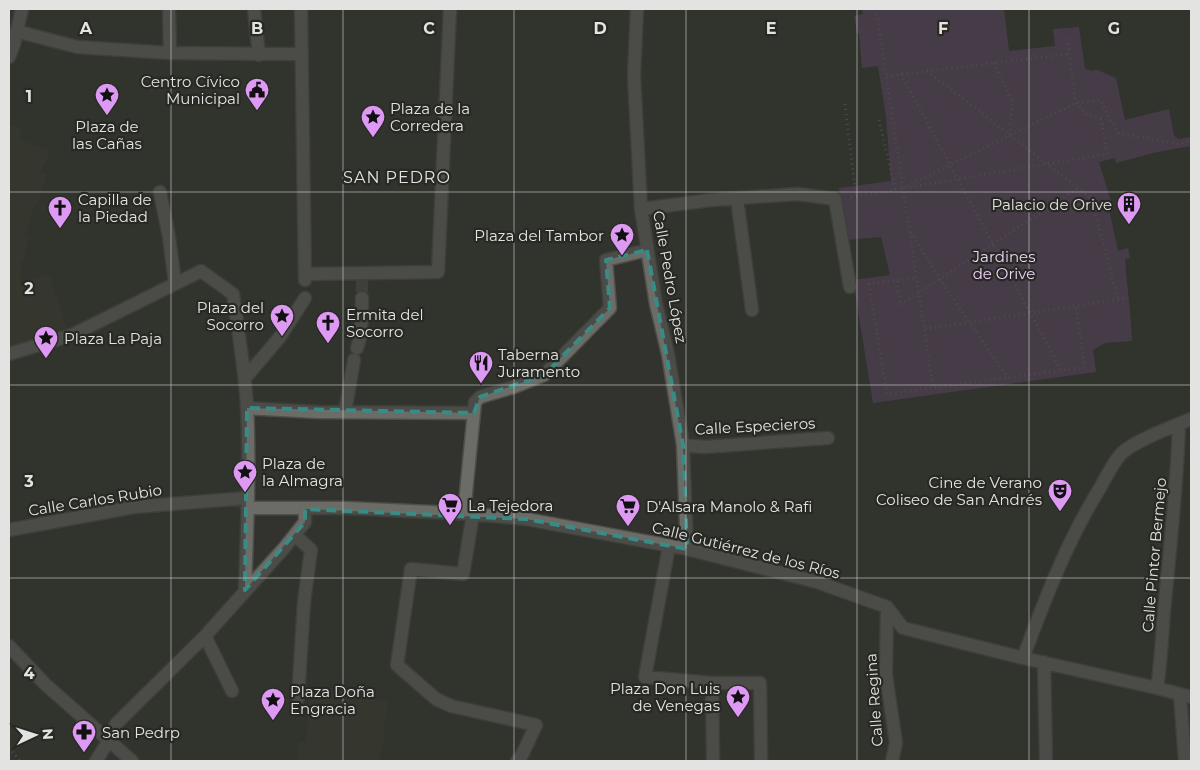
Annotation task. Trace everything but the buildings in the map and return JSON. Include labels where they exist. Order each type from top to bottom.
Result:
[{"type":"street","points":[[9,57],[22,9]]},
{"type":"street","points":[[169,9],[170,53]]},
{"type":"street","points":[[254,9],[259,55]]},
{"type":"street","points":[[301,9],[305,277],[438,272],[450,9]]},
{"type":"street","name":"Calle Pedro López","points":[[637,9],[634,75],[641,209],[656,304],[668,354],[683,445],[687,549]]},
{"type":"street","points":[[13,40],[77,47],[170,53],[302,54]]},
{"type":"street","points":[[160,192],[169,237],[175,283]]},
{"type":"street","points":[[641,209],[711,200],[798,194],[835,200],[855,286]]},
{"type":"street","points":[[737,199],[752,310]]},
{"type":"street","points":[[517,761],[522,755],[536,725],[450,706],[436,699],[397,666],[411,569],[463,574],[475,402],[480,397],[514,388],[544,374],[610,308],[606,260],[648,250]]},
{"type":"street","points":[[9,354],[72,335],[200,271],[233,294],[245,378],[247,408],[245,590]]},
{"type":"street","points":[[245,378],[280,337],[305,298]]},
{"type":"street","points":[[345,412],[361,335],[362,298]]},
{"type":"street","points":[[247,408],[345,412],[474,413]]},
{"type":"street","points":[[1023,658],[1050,586],[1071,540],[1087,509],[1121,454],[1137,444],[1185,421]]},
{"type":"street","name":"Calle Pintor Bermejo","points":[[1158,688],[1163,650],[1164,612],[1177,481],[1185,421]]},
{"type":"street","name":"Calle Especieros","points":[[683,445],[705,447],[828,438]]},
{"type":"street","points":[[96,761],[116,724],[205,636],[305,522],[305,509],[247,503]]},
{"type":"street","name":"Calle Carlos Rubio","points":[[9,530],[134,508],[247,503]]},
{"type":"street","name":"Calle Gutiérrez de los Ríos","points":[[305,509],[346,508],[468,513],[526,519],[687,549],[817,582],[888,607]]},
{"type":"street","points":[[295,535],[311,550],[304,602],[298,698]]},
{"type":"street","points":[[669,546],[645,676],[712,684],[760,683],[761,761]]},
{"type":"street","points":[[888,607],[903,628],[1186,696],[1185,761]]},
{"type":"street","name":"Calle Regina","points":[[888,607],[886,675],[896,743],[892,761]]},
{"type":"street","points":[[205,636],[232,691]]},
{"type":"street","points":[[9,646],[45,684],[132,761]]},
{"type":"street","points":[[1044,662],[1046,761]]},
{"type":"street","points":[[712,684],[713,761]]},
{"type":"path","points":[[876,9],[934,387]]},
{"type":"path","points":[[835,200],[1107,154],[1101,119],[1087,115],[1076,103],[1069,54],[1069,39]]},
{"type":"path","points":[[887,76],[1069,54]]},
{"type":"path","points":[[994,63],[1012,101],[1010,136]]},
{"type":"path","points":[[927,71],[1091,198],[1118,299]]},
{"type":"path","points":[[900,74],[1060,370]]},
{"type":"path","points":[[903,188],[1076,103],[1100,100],[1118,133],[1178,144],[1191,141]]},
{"type":"path","points":[[845,104],[856,196]]},
{"type":"path","points":[[879,120],[895,189]]},
{"type":"path","points":[[897,281],[900,305],[1078,188]]},
{"type":"path","points":[[910,230],[940,279],[1008,377]]},
{"type":"path","points":[[855,286],[917,278]]},
{"type":"path","points":[[869,284],[887,394],[1085,367],[1076,306]]},
{"type":"path","points":[[925,328],[1128,298]]},
{"type":"path","points":[[9,748],[20,761]]},
{"type":"highlighted area","points":[[647,250],[683,445],[687,549],[526,519],[305,509],[305,522],[245,590],[247,408],[474,413],[480,397],[544,375],[610,308],[606,260]]},
{"type":"shaded area","points":[[9,124],[21,129],[19,140],[51,151],[40,172],[47,174],[38,204],[35,204],[25,236],[29,238],[24,252],[27,253],[24,261],[21,261],[20,286],[31,283],[31,280],[45,275],[53,277],[50,278],[67,328],[9,348]]},
{"type":"shaded area","points":[[327,689],[388,702],[383,729],[385,730],[383,748],[378,761],[297,761],[299,742],[306,742],[310,696],[326,697]]},
{"type":"green space","name":"Jardines de Orive","points":[[862,9],[1004,9],[1009,51],[1055,46],[1053,29],[1079,27],[1085,69],[1094,71],[1095,69],[1116,78],[1125,120],[1169,109],[1174,136],[1179,139],[1191,137],[1191,146],[1157,152],[1116,163],[1115,158],[1099,162],[1111,202],[1106,205],[1110,214],[1118,251],[1128,248],[1130,258],[1125,259],[1132,341],[1105,343],[1093,350],[1096,372],[873,403],[853,280],[890,275],[881,237],[846,240],[839,188],[891,181],[886,117],[878,66],[862,68],[859,33],[857,33],[854,16],[863,14]]},
{"type":"tunnel","points":[[362,280],[362,298]]},
{"type":"place","name":"Centro Cívico Municipal","points":[[257,111]]},
{"type":"place","name":"Plaza de las Cañas","points":[[107,116]]},
{"type":"place","name":"Plaza de la Corredera","points":[[373,138]]},
{"type":"place","name":"Palacio de Orive","points":[[1129,225]]},
{"type":"place","name":"Capilla de la Piedad","points":[[60,229]]},
{"type":"place","name":"Plaza del Tambor","points":[[622,256]]},
{"type":"place","name":"Plaza del Socorro","points":[[282,337]]},
{"type":"place","name":"Ermita del Socorro","points":[[328,344]]},
{"type":"place","name":"Plaza La Paja","points":[[46,359]]},
{"type":"place","name":"Taberna Juramento","points":[[481,384]]},
{"type":"place","name":"Plaza de la Almagra","points":[[245,493]]},
{"type":"place","name":"Cine de Verano Coliseo de San Andrés","points":[[1060,512]]},
{"type":"place","name":"La Tejedora","points":[[450,526]]},
{"type":"place","name":"D'Alsara Manolo & Rafi","points":[[628,527]]},
{"type":"place","name":"Plaza Don Luis de Venegas","points":[[738,718]]},
{"type":"place","name":"Plaza Doña Engracia","points":[[273,721]]},
{"type":"place","name":"San Pedrp","points":[[84,753]]},
{"type":"district","name":"SAN PEDRO","points":[[397,177]]}]
